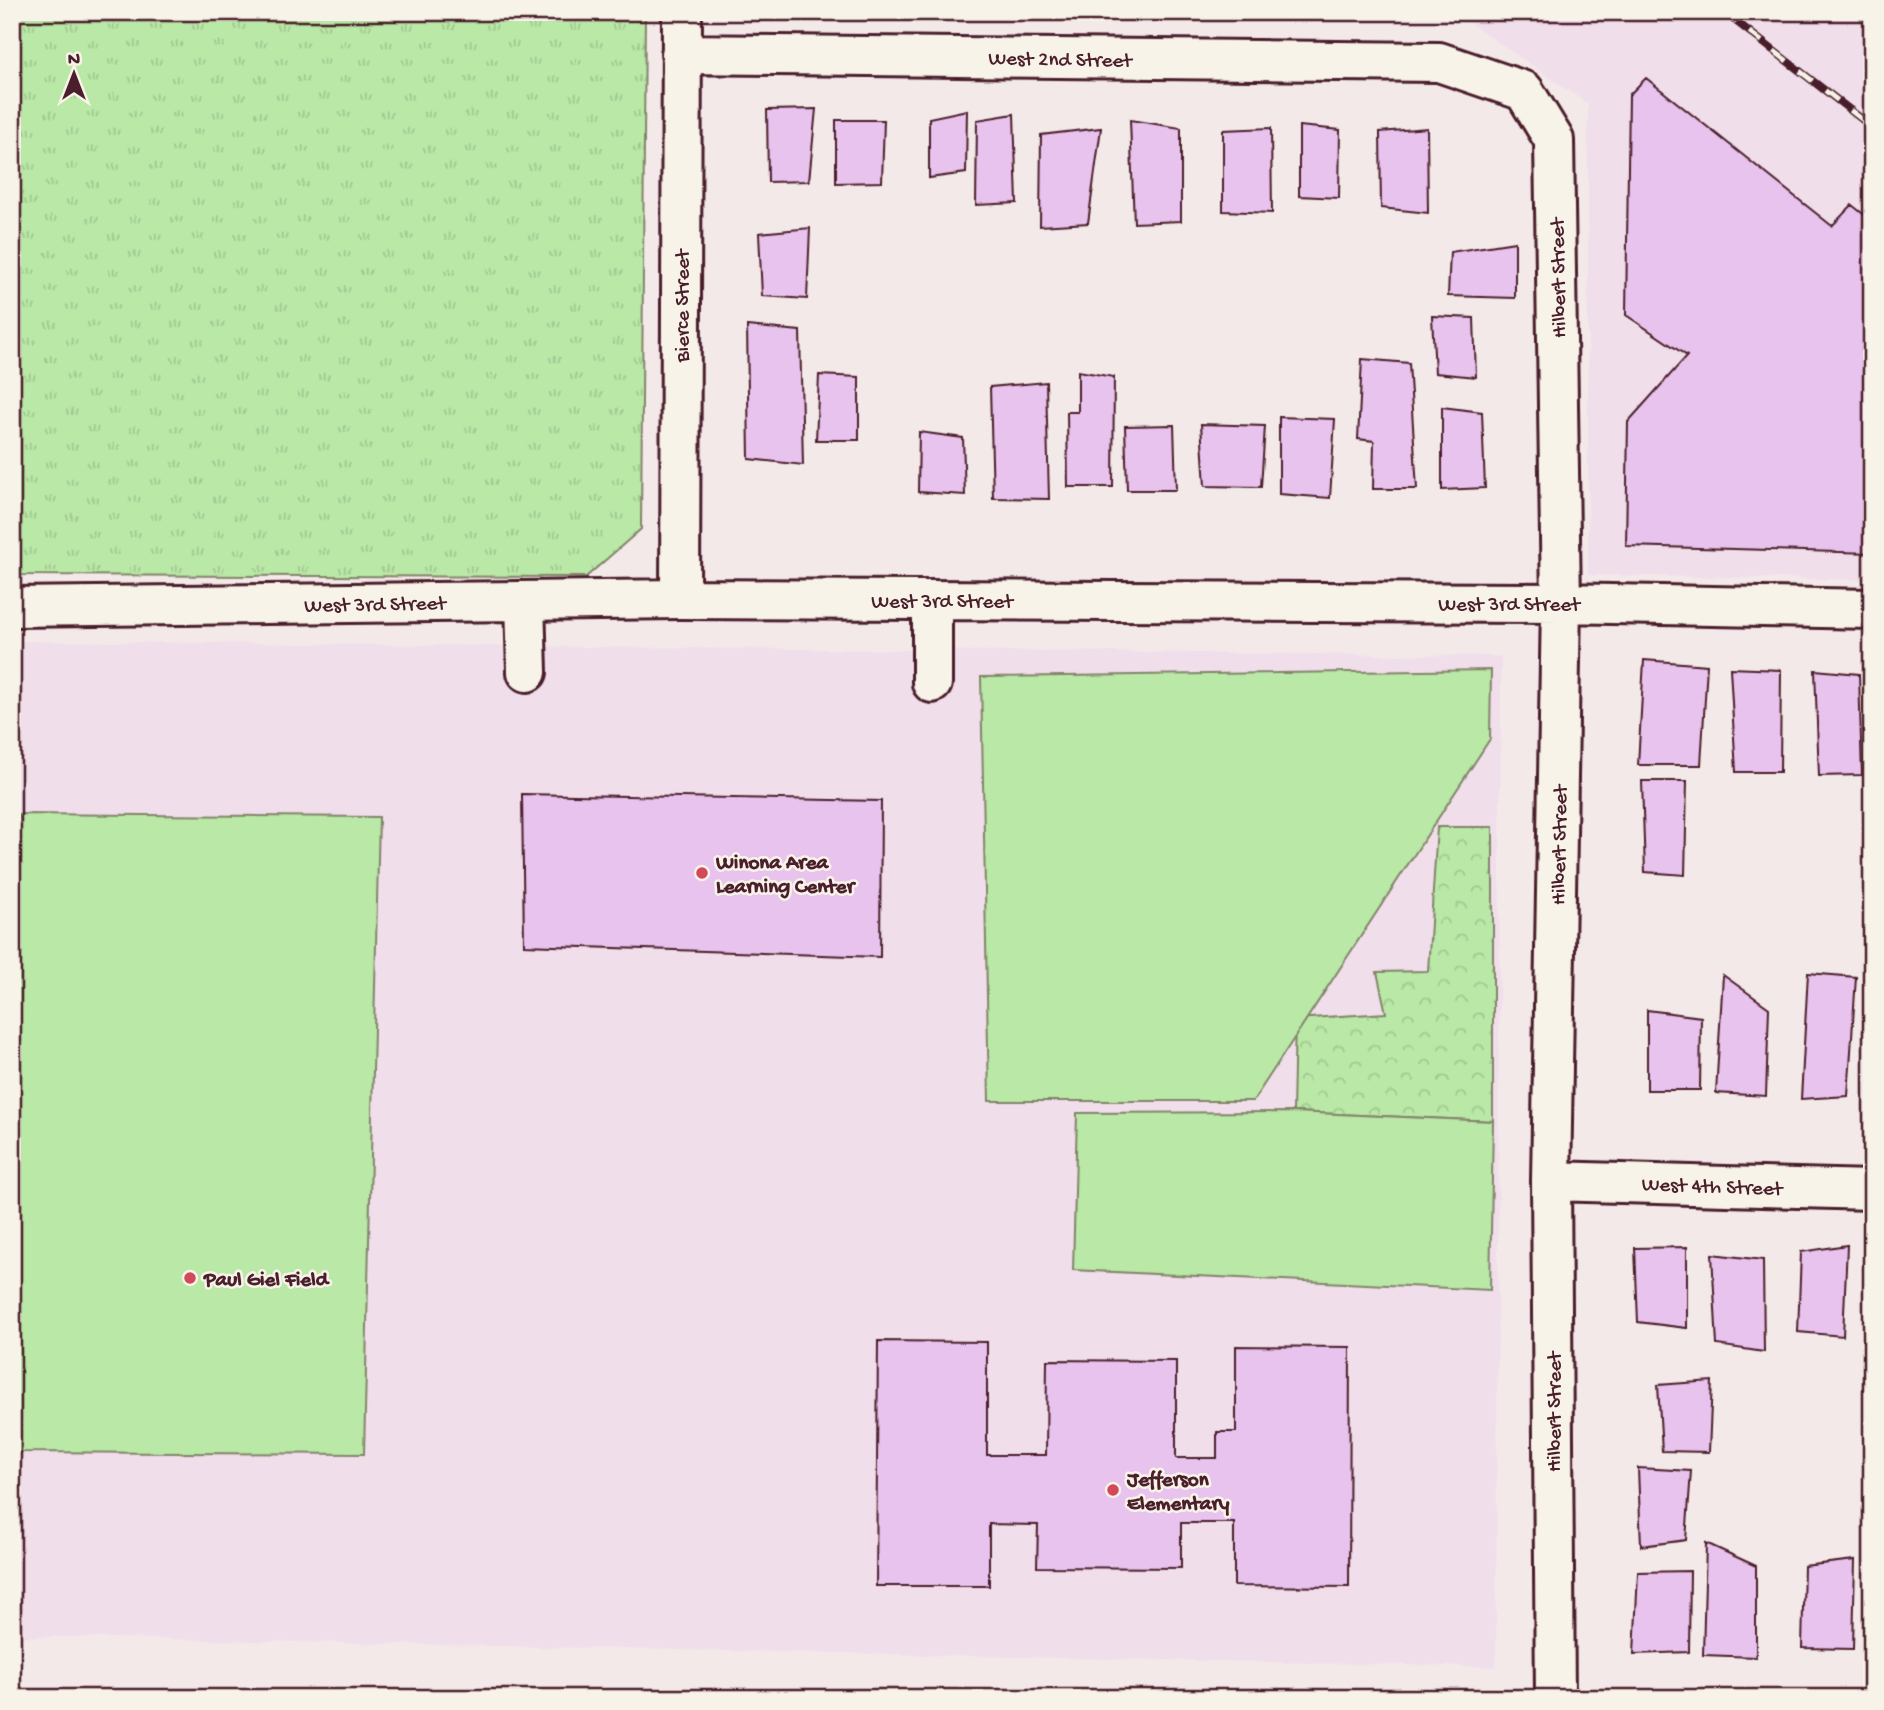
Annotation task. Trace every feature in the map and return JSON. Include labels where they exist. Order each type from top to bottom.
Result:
[{"type":"street","name":"Bierce Street","points":[[680,599],[682,12]]},
{"type":"street","name":"West 2nd Street","points":[[681,54],[1439,62]]},
{"type":"street","name":"Hilbert Street","points":[[1439,62],[1524,91],[1555,140],[1561,603],[1551,1181],[1555,1698]]},
{"type":"street","name":"West 3rd Street","points":[[12,607],[680,599],[1561,603],[1872,609]]},
{"type":"street","points":[[932,600],[932,683]]},
{"type":"street","points":[[525,601],[527,672]]},
{"type":"street","name":"West 4th Street","points":[[1551,1181],[1872,1190]]},
{"type":"shaded area","points":[[1454,12],[1872,12],[1872,580],[1588,575],[1588,104]]},
{"type":"shaded area","points":[[12,641],[1501,656],[1496,1667],[12,1636]]},
{"type":"green space","points":[[12,12],[645,12],[641,529],[586,577],[12,575]]},
{"type":"green space","points":[[1491,670],[1490,739],[1253,1101],[989,1101],[981,677]]},
{"type":"green space","name":"Paul Giel Field","points":[[19,814],[379,817],[364,1454],[12,1452],[12,1104]]},
{"type":"green space","points":[[1437,827],[1493,827],[1493,1121],[1293,1112],[1295,1019],[1386,1013],[1377,972],[1428,971]]},
{"type":"green space","points":[[1293,1112],[1493,1121],[1490,1290],[1073,1270],[1077,1113]]},
{"type":"building","points":[[1646,78],[1832,226],[1852,205],[1872,221],[1872,553],[1626,546],[1628,422],[1687,356],[1626,315],[1629,95]]},
{"type":"building","points":[[816,109],[809,181],[768,182],[767,110]]},
{"type":"building","points":[[967,110],[966,173],[929,178],[929,118]]},
{"type":"building","points":[[1014,114],[1017,203],[976,205],[977,120]]},
{"type":"building","points":[[836,120],[884,120],[882,182],[836,183]]},
{"type":"building","points":[[1130,120],[1181,128],[1181,221],[1134,223]]},
{"type":"building","points":[[1299,126],[1340,130],[1339,198],[1299,196]]},
{"type":"building","points":[[1101,128],[1088,223],[1040,226],[1041,135]]},
{"type":"building","points":[[1271,128],[1272,213],[1223,211],[1223,130]]},
{"type":"building","points":[[1427,128],[1428,213],[1381,208],[1380,132]]},
{"type":"building","points":[[810,228],[807,299],[762,296],[759,233]]},
{"type":"building","points":[[1515,242],[1515,298],[1448,296],[1450,252]]},
{"type":"building","points":[[1432,316],[1474,318],[1476,377],[1435,373]]},
{"type":"building","points":[[747,326],[800,331],[803,465],[749,459]]},
{"type":"building","points":[[1362,359],[1409,363],[1417,489],[1373,489],[1374,441],[1358,439]]},
{"type":"building","points":[[1078,371],[1114,377],[1113,487],[1068,487],[1067,412],[1078,412]]},
{"type":"building","points":[[819,375],[859,377],[859,440],[816,440]]},
{"type":"building","points":[[1046,382],[1049,499],[993,498],[990,387]]},
{"type":"building","points":[[1442,407],[1482,412],[1485,488],[1442,490]]},
{"type":"building","points":[[1279,417],[1335,419],[1330,498],[1279,494]]},
{"type":"building","points":[[1201,424],[1265,426],[1261,487],[1205,486]]},
{"type":"building","points":[[1174,425],[1176,490],[1127,490],[1125,426]]},
{"type":"building","points":[[919,432],[963,438],[965,495],[918,492]]},
{"type":"building","points":[[1644,660],[1707,665],[1701,765],[1638,765]]},
{"type":"building","points":[[1730,668],[1781,670],[1780,772],[1736,772]]},
{"type":"building","points":[[1815,670],[1859,674],[1862,775],[1819,776]]},
{"type":"building","points":[[1642,781],[1687,781],[1685,875],[1645,872]]},
{"type":"building","name":"Winona Area Learning Center","points":[[522,794],[881,801],[880,957],[524,945]]},
{"type":"building","points":[[1808,973],[1856,977],[1848,1096],[1801,1099]]},
{"type":"building","points":[[1723,975],[1769,1008],[1766,1096],[1716,1093]]},
{"type":"building","points":[[1647,1010],[1701,1017],[1700,1090],[1647,1090]]},
{"type":"building","points":[[1847,1245],[1843,1336],[1798,1332],[1801,1252]]},
{"type":"building","points":[[1687,1247],[1687,1328],[1638,1322],[1635,1248]]},
{"type":"building","points":[[1712,1254],[1763,1260],[1764,1352],[1717,1345]]},
{"type":"building","name":"Jefferson Elementary","points":[[878,1341],[987,1342],[987,1455],[1046,1455],[1047,1360],[1176,1361],[1176,1458],[1217,1458],[1217,1432],[1236,1432],[1236,1346],[1350,1347],[1349,1587],[1234,1586],[1234,1523],[1181,1523],[1181,1568],[1037,1567],[1038,1525],[989,1524],[989,1586],[876,1586]]},
{"type":"building","points":[[1712,1381],[1709,1452],[1662,1451],[1658,1385]]},
{"type":"building","points":[[1638,1468],[1691,1471],[1686,1540],[1641,1546]]},
{"type":"building","points":[[1706,1543],[1756,1566],[1756,1657],[1703,1655]]},
{"type":"building","points":[[1855,1560],[1853,1649],[1802,1648],[1804,1566]]},
{"type":"building","points":[[1690,1571],[1689,1652],[1634,1654],[1638,1572]]},
{"type":"railway","points":[[1724,12],[1872,127]]},
{"type":"place","name":"Winona Area Learning Center","points":[[702,873]]},
{"type":"place","name":"Paul Giel Field","points":[[190,1278]]},
{"type":"place","name":"Jefferson Elementary","points":[[1113,1490]]}]
